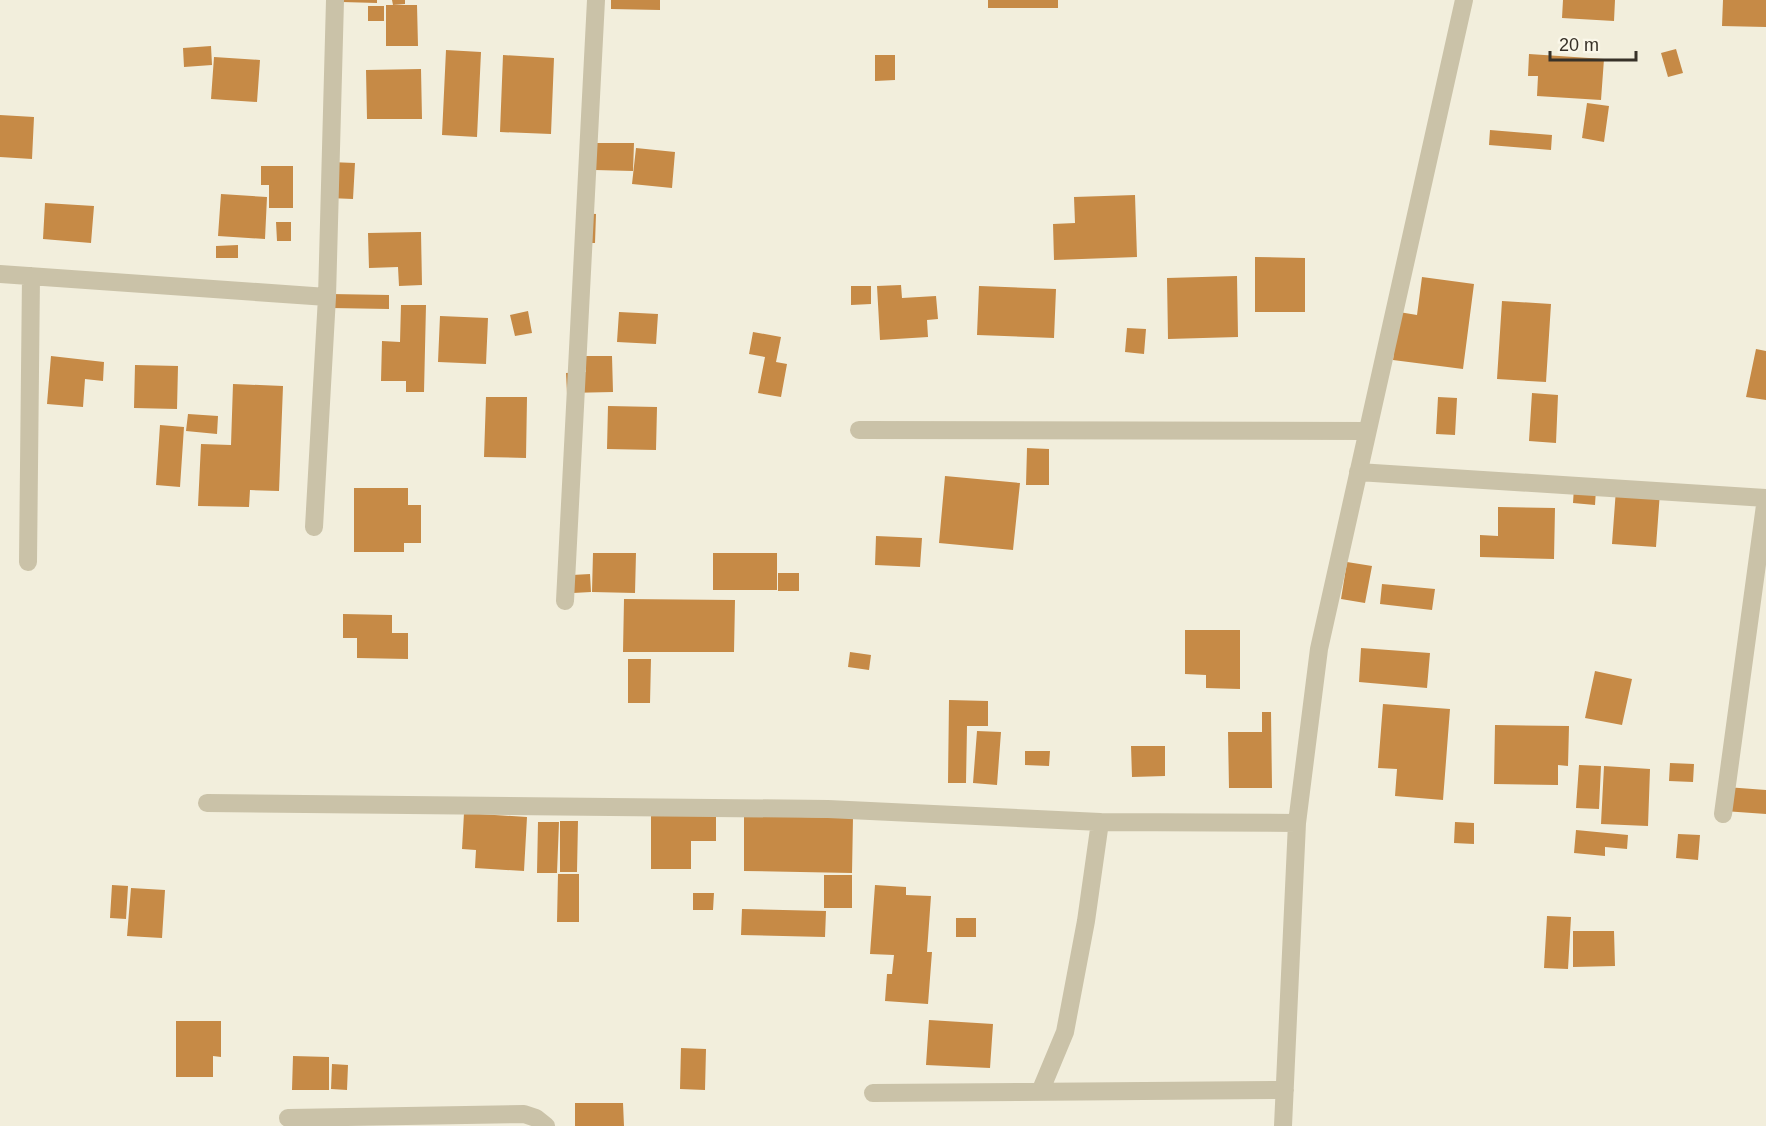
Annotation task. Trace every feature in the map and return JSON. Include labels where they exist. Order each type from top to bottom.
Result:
[{"type":"street","points":[[314,527],[327,297],[336,0]]},
{"type":"street","points":[[565,601],[596,0]]},
{"type":"street","points":[[1283,1126],[1297,823],[1319,649],[1464,0]]},
{"type":"street","points":[[0,274],[327,297]]},
{"type":"street","points":[[28,562],[31,276]]},
{"type":"street","points":[[859,430],[1367,431]]},
{"type":"street","points":[[1358,472],[1766,498],[1723,814]]},
{"type":"street","points":[[207,803],[828,809],[1100,822],[1297,823]]},
{"type":"street","points":[[1040,1092],[1065,1032],[1070,1011],[1100,822]]},
{"type":"street","points":[[873,1093],[1285,1089]]},
{"type":"street","points":[[288,1118],[524,1114],[536,1118],[546,1126]]},
{"type":"building","points":[[342,0],[377,0],[377,3],[342,2]]},
{"type":"building","points":[[392,0],[405,0],[405,4],[393,5]]},
{"type":"building","points":[[611,0],[660,0],[660,10],[611,9]]},
{"type":"building","points":[[988,0],[1058,0],[1058,8],[988,8]]},
{"type":"building","points":[[1563,0],[1615,0],[1614,21],[1562,18]]},
{"type":"building","points":[[1723,0],[1766,0],[1766,27],[1722,26]]},
{"type":"building","points":[[386,5],[417,5],[418,46],[386,46]]},
{"type":"building","points":[[368,6],[384,6],[384,21],[368,21]]},
{"type":"building","points":[[211,46],[212,65],[184,67],[183,48]]},
{"type":"building","points":[[1676,49],[1683,73],[1668,77],[1661,53]]},
{"type":"building","points":[[446,50],[481,52],[477,137],[442,135]]},
{"type":"building","points":[[1529,54],[1604,59],[1601,100],[1537,96],[1538,76],[1528,76]]},
{"type":"building","points":[[503,55],[554,58],[551,134],[500,132]]},
{"type":"building","points":[[875,55],[895,55],[895,80],[875,81]]},
{"type":"building","points":[[214,57],[260,60],[257,102],[211,99]]},
{"type":"building","points":[[421,69],[422,119],[367,119],[366,70]]},
{"type":"building","points":[[1587,103],[1609,106],[1604,142],[1582,138]]},
{"type":"building","points":[[0,115],[34,117],[32,159],[0,157]]},
{"type":"building","points":[[1490,130],[1552,135],[1551,150],[1489,145]]},
{"type":"building","points":[[596,143],[634,143],[633,171],[595,170]]},
{"type":"building","points":[[636,148],[675,152],[672,188],[632,184]]},
{"type":"building","points":[[330,162],[355,163],[353,199],[329,198]]},
{"type":"building","points":[[261,166],[293,166],[293,208],[269,208],[269,185],[261,185]]},
{"type":"building","points":[[221,194],[267,197],[265,239],[218,236]]},
{"type":"building","points":[[1135,195],[1137,257],[1054,260],[1053,224],[1075,223],[1074,197]]},
{"type":"building","points":[[45,203],[94,206],[91,243],[43,239]]},
{"type":"building","points":[[582,213],[596,214],[595,243],[581,243]]},
{"type":"building","points":[[276,222],[291,222],[291,241],[277,241]]},
{"type":"building","points":[[421,232],[422,285],[399,286],[398,267],[369,268],[368,233]]},
{"type":"building","points":[[238,245],[238,258],[216,258],[216,246]]},
{"type":"building","points":[[1255,257],[1305,258],[1305,312],[1255,312]]},
{"type":"building","points":[[1237,276],[1238,337],[1168,339],[1167,278]]},
{"type":"building","points":[[1422,277],[1474,284],[1463,369],[1393,360],[1399,312],[1417,315]]},
{"type":"building","points":[[901,285],[902,298],[936,296],[938,319],[927,320],[928,337],[880,340],[877,286]]},
{"type":"building","points":[[851,286],[871,286],[871,304],[851,305]]},
{"type":"building","points":[[979,286],[1056,289],[1054,338],[977,335]]},
{"type":"building","points":[[331,294],[389,295],[389,309],[331,308]]},
{"type":"building","points":[[1502,301],[1551,304],[1546,382],[1497,379]]},
{"type":"building","points":[[401,305],[426,305],[424,392],[406,392],[406,381],[381,381],[382,341],[400,342]]},
{"type":"building","points":[[528,311],[532,333],[515,336],[510,315]]},
{"type":"building","points":[[619,312],[658,314],[656,344],[617,342]]},
{"type":"building","points":[[440,316],[488,318],[486,364],[438,362]]},
{"type":"building","points":[[1127,328],[1146,329],[1144,354],[1125,352]]},
{"type":"building","points":[[753,332],[781,337],[776,362],[787,364],[781,397],[758,393],[765,357],[749,354]]},
{"type":"building","points":[[1756,349],[1766,351],[1766,400],[1746,397]]},
{"type":"building","points":[[51,356],[104,362],[103,381],[85,379],[83,407],[47,404]]},
{"type":"building","points":[[585,356],[612,356],[613,392],[567,393],[566,373],[586,372]]},
{"type":"building","points":[[135,365],[178,366],[177,409],[134,408]]},
{"type":"building","points":[[233,384],[283,386],[279,491],[250,490],[249,507],[198,506],[201,444],[231,445]]},
{"type":"building","points":[[1532,393],[1558,395],[1556,443],[1529,441]]},
{"type":"building","points":[[486,397],[527,397],[526,458],[484,457]]},
{"type":"building","points":[[1438,397],[1457,398],[1455,435],[1436,434]]},
{"type":"building","points":[[608,406],[657,407],[656,450],[607,449]]},
{"type":"building","points":[[188,414],[218,416],[217,434],[186,431]]},
{"type":"building","points":[[160,425],[184,427],[180,487],[156,485]]},
{"type":"building","points":[[1027,448],[1049,449],[1049,485],[1026,485]]},
{"type":"building","points":[[945,476],[1020,483],[1013,550],[939,543]]},
{"type":"building","points":[[1574,487],[1596,489],[1595,505],[1573,503]]},
{"type":"building","points":[[354,488],[408,488],[408,505],[421,505],[421,543],[404,543],[404,552],[354,552]]},
{"type":"building","points":[[1616,489],[1660,492],[1656,547],[1612,544]]},
{"type":"building","points":[[1498,507],[1555,508],[1554,559],[1480,557],[1480,535],[1498,536]]},
{"type":"building","points":[[876,536],[922,538],[920,567],[875,565]]},
{"type":"building","points":[[593,553],[636,553],[635,593],[592,592]]},
{"type":"building","points":[[713,553],[777,553],[777,590],[713,590]]},
{"type":"building","points":[[1347,562],[1372,566],[1365,603],[1341,599]]},
{"type":"building","points":[[778,573],[799,573],[799,591],[778,591]]},
{"type":"building","points":[[590,574],[591,592],[573,593],[572,575]]},
{"type":"building","points":[[1382,584],[1435,589],[1432,610],[1380,604]]},
{"type":"building","points":[[624,599],[735,600],[734,652],[623,652]]},
{"type":"building","points":[[343,614],[392,615],[392,633],[408,633],[408,659],[357,658],[357,638],[343,638]]},
{"type":"building","points":[[1185,630],[1240,630],[1240,689],[1206,688],[1206,675],[1185,674]]},
{"type":"building","points":[[1361,648],[1430,653],[1427,688],[1359,682]]},
{"type":"building","points":[[850,652],[871,655],[869,670],[848,667]]},
{"type":"building","points":[[628,659],[651,659],[650,703],[628,703]]},
{"type":"building","points":[[1595,671],[1632,679],[1622,725],[1585,718]]},
{"type":"building","points":[[949,700],[988,701],[988,726],[967,726],[966,783],[948,783]]},
{"type":"building","points":[[1383,704],[1450,709],[1443,800],[1395,796],[1397,769],[1378,768]]},
{"type":"building","points":[[1262,712],[1271,712],[1272,788],[1229,788],[1228,732],[1262,732]]},
{"type":"building","points":[[1495,725],[1569,726],[1568,766],[1558,765],[1558,785],[1494,784]]},
{"type":"building","points":[[977,731],[1001,732],[997,785],[973,783]]},
{"type":"building","points":[[1131,746],[1165,746],[1165,776],[1132,777]]},
{"type":"building","points":[[1025,751],[1050,751],[1049,766],[1025,765]]},
{"type":"building","points":[[1670,763],[1694,764],[1693,782],[1669,781]]},
{"type":"building","points":[[1579,765],[1601,766],[1599,809],[1576,808]]},
{"type":"building","points":[[1604,766],[1650,769],[1648,826],[1601,824]]},
{"type":"building","points":[[1726,787],[1766,790],[1766,814],[1724,811]]},
{"type":"building","points":[[464,813],[527,817],[524,871],[475,868],[476,850],[462,849]]},
{"type":"building","points":[[651,815],[716,816],[716,841],[691,841],[691,869],[651,869]]},
{"type":"building","points":[[744,816],[853,818],[852,873],[744,871]]},
{"type":"building","points":[[560,821],[578,821],[577,872],[560,872]]},
{"type":"building","points":[[538,822],[559,822],[557,873],[537,873]]},
{"type":"building","points":[[1455,822],[1474,823],[1474,844],[1454,843]]},
{"type":"building","points":[[1576,830],[1628,835],[1627,849],[1605,847],[1605,856],[1574,853]]},
{"type":"building","points":[[1678,834],[1700,835],[1698,860],[1676,858]]},
{"type":"building","points":[[558,874],[579,874],[579,922],[557,922]]},
{"type":"building","points":[[824,875],[852,875],[852,908],[824,908]]},
{"type":"building","points":[[112,885],[128,886],[126,919],[110,918]]},
{"type":"building","points":[[875,885],[906,887],[906,895],[931,896],[927,952],[932,952],[928,1004],[885,1001],[887,974],[892,974],[894,955],[870,954]]},
{"type":"building","points":[[131,888],[165,890],[162,938],[127,936]]},
{"type":"building","points":[[693,893],[714,893],[713,910],[693,910]]},
{"type":"building","points":[[742,909],[826,911],[825,937],[741,935]]},
{"type":"building","points":[[1547,916],[1571,917],[1568,969],[1544,968]]},
{"type":"building","points":[[956,918],[976,918],[976,937],[956,937]]},
{"type":"building","points":[[1573,931],[1614,931],[1615,966],[1573,967]]},
{"type":"building","points":[[929,1020],[993,1024],[990,1068],[926,1065]]},
{"type":"building","points":[[176,1021],[221,1021],[221,1057],[213,1056],[213,1077],[176,1077]]},
{"type":"building","points":[[681,1048],[706,1049],[705,1090],[680,1089]]},
{"type":"building","points":[[293,1056],[329,1057],[329,1090],[292,1090]]},
{"type":"building","points":[[332,1064],[348,1065],[347,1090],[331,1089]]},
{"type":"building","points":[[575,1103],[623,1103],[624,1126],[575,1126]]}]
